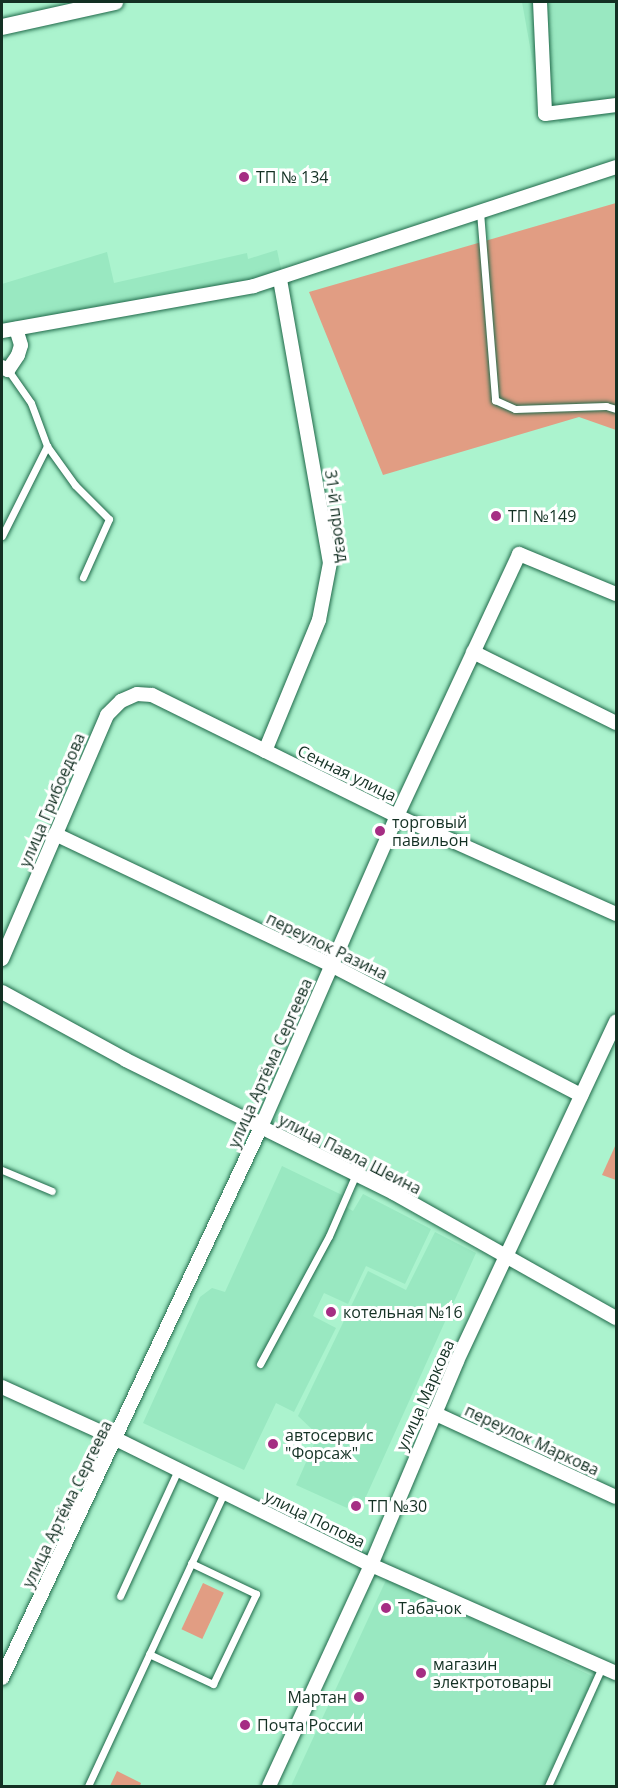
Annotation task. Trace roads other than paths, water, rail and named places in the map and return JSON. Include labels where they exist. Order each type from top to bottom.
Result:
[{"type":"street","points":[[2,27],[115,2]]},
{"type":"street","points":[[540,2],[545,114],[616,105]]},
{"type":"street","points":[[2,331],[254,286],[616,167]]},
{"type":"street","name":"31-й проезд","points":[[265,751],[319,620],[330,563],[280,278]]},
{"type":"street","points":[[5,369],[18,355],[21,345],[16,329]]},
{"type":"street","name":"улица Артёма Сергеева","points":[[2,1678],[261,1127],[397,816],[519,554],[616,594]]},
{"type":"street","points":[[473,652],[616,723]]},
{"type":"street","name":"Сенная улица","points":[[129,697],[152,695],[397,816],[616,914]]},
{"type":"street","name":"улица Грибоедова","points":[[2,958],[107,715],[129,697]]},
{"type":"street","name":"переулок Разина","points":[[55,834],[331,965],[581,1095]]},
{"type":"street","name":"улица Павла Шеина","points":[[2,992],[59,1025],[356,1174],[616,1318]]},
{"type":"street","name":"улица Маркова","points":[[270,1786],[372,1566],[434,1413],[616,1021]]},
{"type":"street","name":"улица Попова","points":[[2,1387],[116,1439],[372,1566],[616,1673]]},
{"type":"street","name":"переулок Маркова","points":[[434,1413],[616,1497]]},
{"type":"lane","points":[[480,212],[495,400],[515,409],[606,406],[616,409]]},
{"type":"lane","points":[[5,369],[31,403],[47,446],[75,485],[109,519],[83,577]]},
{"type":"lane","points":[[2,536],[47,446]]},
{"type":"lane","points":[[2,1170],[52,1191]]},
{"type":"lane","points":[[260,1364],[329,1236],[356,1174]]},
{"type":"lane","points":[[120,1596],[178,1470]]},
{"type":"lane","points":[[88,1786],[224,1493]]},
{"type":"lane","points":[[149,1654],[213,1684],[256,1594],[191,1563]]},
{"type":"lane","points":[[548,1786],[602,1667]]},
{"type":"place","name":"ТП № 134","points":[[244,177]]},
{"type":"place","name":"ТП №149","points":[[496,516]]},
{"type":"place","name":"торговый павильон","points":[[380,831]]},
{"type":"place","name":"котельная №16","points":[[331,1312]]},
{"type":"place","name":"автосервис \"Форсаж\"","points":[[273,1444]]},
{"type":"place","name":"ТП №30","points":[[356,1506]]},
{"type":"place","name":"Табачок","points":[[386,1608]]},
{"type":"place","name":"магазин электротовары","points":[[421,1673]]},
{"type":"place","name":"Мартан","points":[[359,1697]]},
{"type":"place","name":"Почта России","points":[[245,1725]]}]
